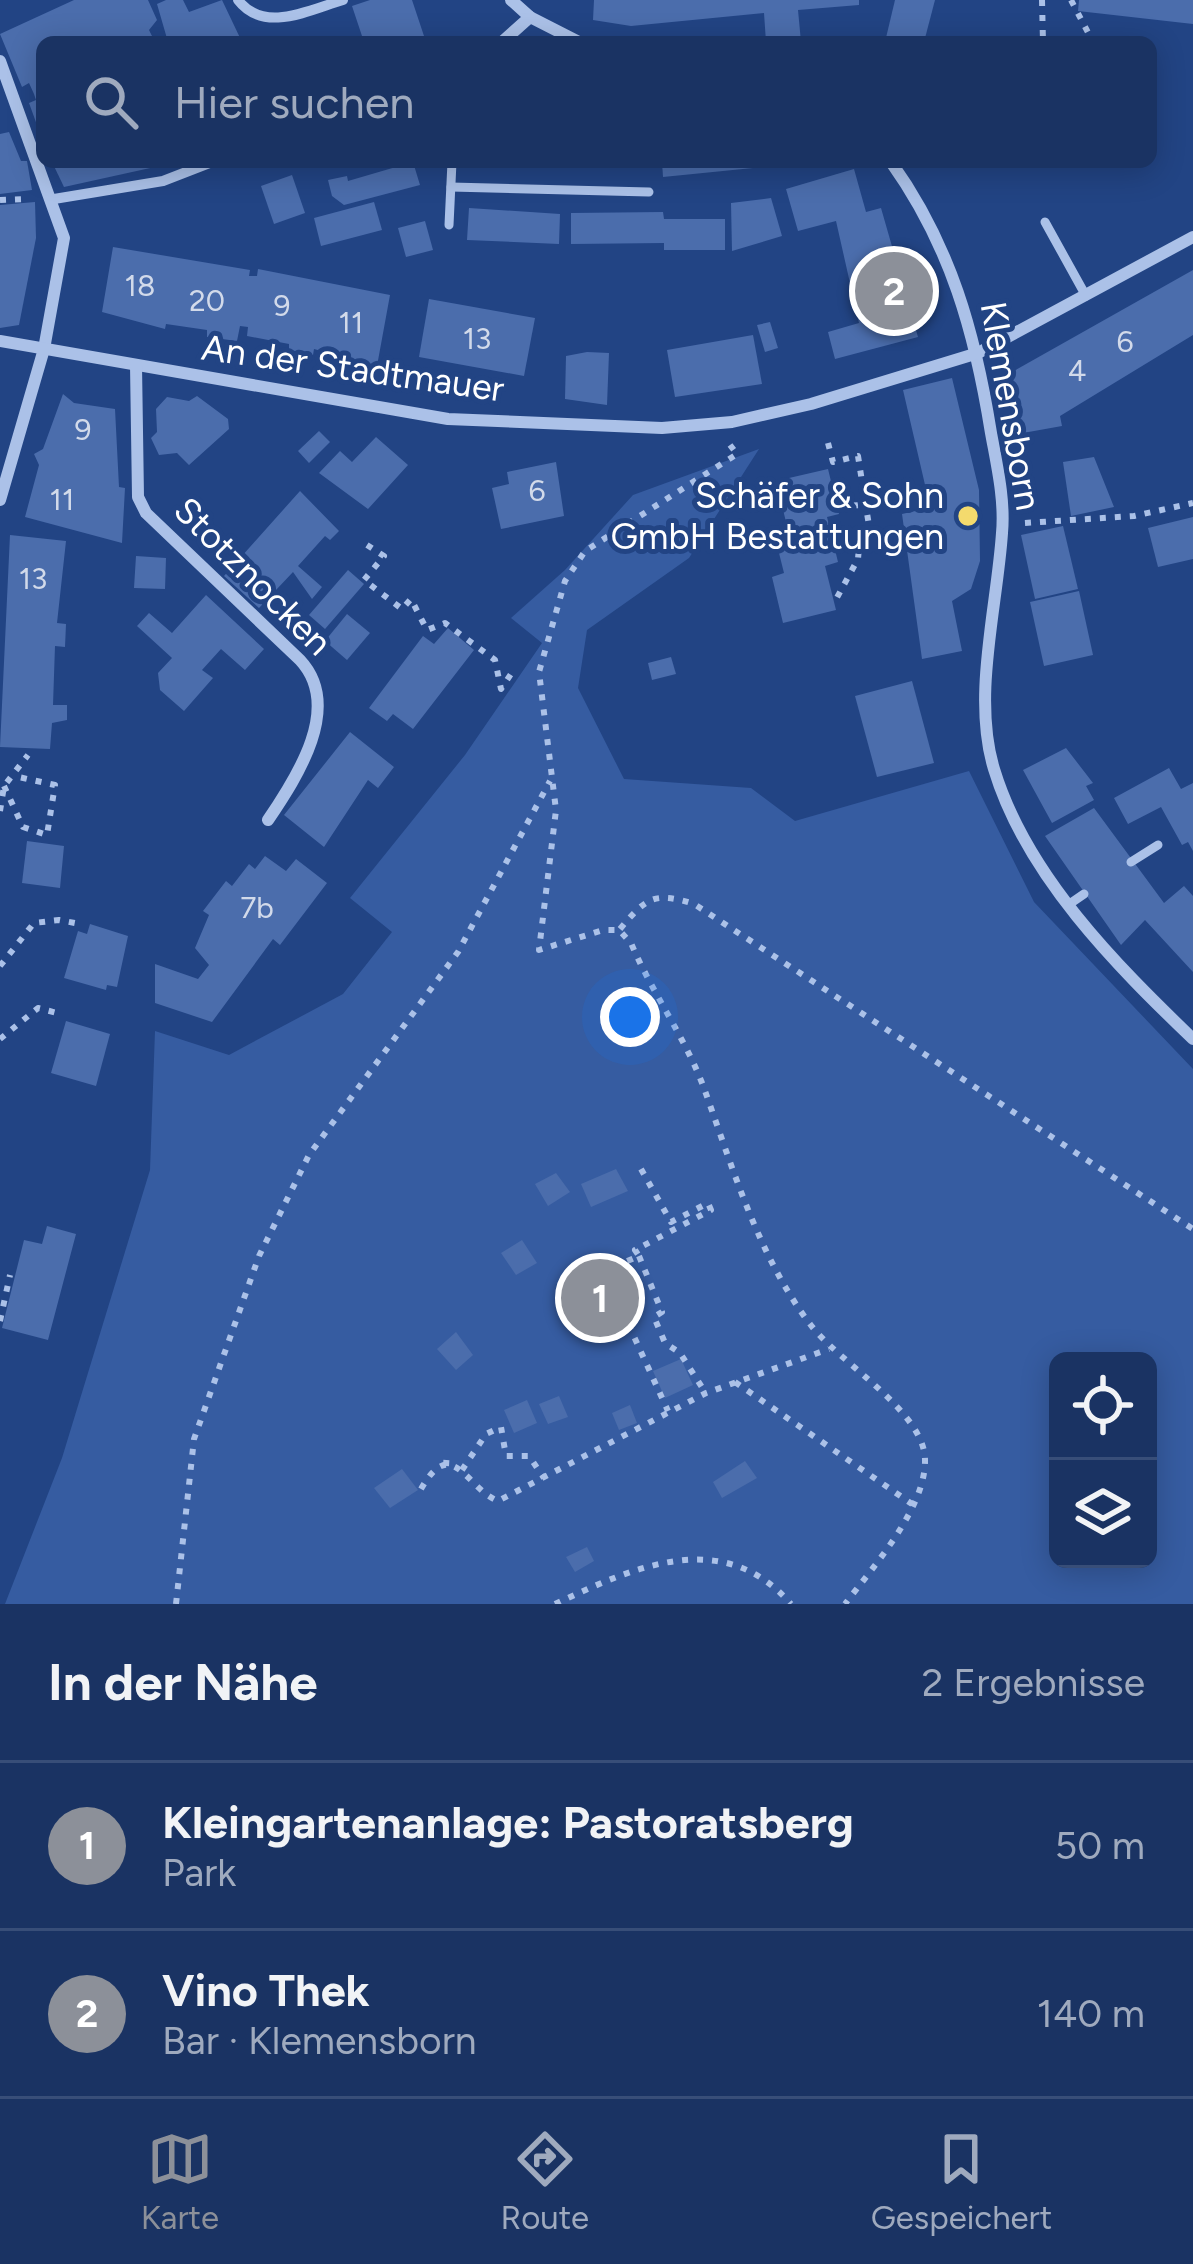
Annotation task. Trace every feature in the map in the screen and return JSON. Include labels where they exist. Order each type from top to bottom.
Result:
[{"type":"street","points":[[238,0],[256,16],[281,18],[343,0]]},
{"type":"street","points":[[511,0],[530,17],[567,36]]},
{"type":"street","points":[[509,36],[530,17]]},
{"type":"street","points":[[0,61],[36,153]]},
{"type":"street","points":[[0,500],[44,349],[64,238],[42,168]]},
{"type":"street","points":[[54,199],[163,181],[197,168]]},
{"type":"street","name":"Klemensborn","points":[[896,168],[933,229],[963,295],[978,353],[1003,525],[985,718],[994,772],[1068,905],[1193,1040]]},
{"type":"street","name":"An der Stadtmauer","points":[[0,341],[448,419],[662,428],[732,422],[811,404],[978,353],[1193,237]]},
{"type":"street","name":"Stotznocken","points":[[136,365],[138,497],[146,513],[300,660],[319,686],[317,717],[294,782],[268,820]]},
{"type":"lane","points":[[449,225],[452,168]]},
{"type":"lane","points":[[451,187],[649,192]]},
{"type":"lane","points":[[1045,222],[1086,296]]},
{"type":"lane","points":[[1131,862],[1158,844]]},
{"type":"lane","points":[[1068,905],[1084,894]]},
{"type":"path","points":[[1042,0],[1042,36]]},
{"type":"path","points":[[1071,0],[1090,36]]},
{"type":"path","points":[[828,442],[832,461],[858,456],[870,532],[860,534],[848,585],[834,602]]},
{"type":"path","points":[[714,446],[733,445],[737,454],[586,551],[565,580],[539,671],[556,809],[539,950],[603,930],[619,930],[647,897],[662,893],[694,904],[1193,1229]]},
{"type":"path","points":[[1003,525],[1134,516],[1193,503]]},
{"type":"path","points":[[837,506],[866,505]]},
{"type":"path","points":[[834,545],[860,544]]},
{"type":"path","points":[[368,545],[384,556],[364,580],[402,609],[411,599],[427,630],[445,623],[495,660],[501,689],[511,674]]},
{"type":"path","points":[[0,811],[4,786],[28,755]]},
{"type":"path","points":[[4,786],[23,827],[47,835],[55,784],[14,776]]},
{"type":"path","points":[[176,1604],[194,1439],[260,1256],[309,1155],[458,952],[552,778]]},
{"type":"path","points":[[0,966],[34,923],[80,924]]},
{"type":"path","points":[[619,930],[704,1087],[718,1139],[784,1290],[829,1349],[914,1425],[926,1464],[911,1504],[845,1604]]},
{"type":"path","points":[[0,1039],[38,1008],[62,1014]]},
{"type":"path","points":[[640,1169],[671,1222],[708,1203],[710,1210],[635,1250],[662,1312],[654,1317],[665,1343],[680,1353],[706,1393]]},
{"type":"path","points":[[639,1256],[610,1266],[605,1279],[668,1412]]},
{"type":"path","points":[[0,1321],[10,1275]]},
{"type":"path","points":[[421,1490],[434,1468],[446,1466],[462,1470],[493,1501],[545,1479],[706,1393],[829,1349]]},
{"type":"path","points":[[735,1382],[911,1504]]},
{"type":"path","points":[[462,1470],[486,1434],[501,1427],[507,1438],[500,1442],[506,1456],[529,1456],[545,1479]]},
{"type":"path","points":[[446,1466],[447,1451]]},
{"type":"path","points":[[555,1604],[644,1565],[702,1561],[743,1564],[791,1604]]},
{"type":"shaded area","points":[[759,449],[689,558],[587,630],[578,688],[624,779],[751,788],[795,821],[969,771],[1034,902],[1193,1069],[1193,1604],[5,1604],[62,1458],[150,1170],[155,1031],[229,1055],[343,994],[392,932],[350,898],[465,755],[542,643],[511,618],[565,570],[633,495]]},
{"type":"building","points":[[74,0],[148,0],[157,20],[149,30],[152,36],[36,36],[36,100],[29,83],[22,87],[0,34]]},
{"type":"building","points":[[183,0],[189,12],[222,0],[239,36],[166,36],[157,4]]},
{"type":"building","points":[[370,0],[412,0],[424,36],[362,36],[352,6]]},
{"type":"building","points":[[594,0],[859,0],[859,5],[798,10],[800,36],[766,36],[764,13],[631,26],[593,20]]},
{"type":"building","points":[[895,0],[935,0],[926,36],[886,36]]},
{"type":"building","points":[[1079,0],[1193,0],[1193,24],[1078,11]]},
{"type":"building","points":[[9,132],[21,161],[27,161],[32,190],[0,194],[0,134]]},
{"type":"building","points":[[55,168],[150,168],[64,187]]},
{"type":"building","points":[[392,168],[415,168],[420,185],[344,205],[332,196],[328,180],[347,176],[348,181]]},
{"type":"building","points":[[662,168],[753,168],[663,177]]},
{"type":"building","points":[[854,169],[866,212],[881,208],[918,337],[835,359],[828,332],[859,323],[836,221],[798,231],[786,189]]},
{"type":"building","points":[[292,175],[305,213],[274,224],[261,186]]},
{"type":"building","points":[[771,198],[782,236],[732,251],[731,203]]},
{"type":"building","points":[[35,202],[36,238],[19,325],[0,328],[0,205]]},
{"type":"building","points":[[374,202],[382,230],[321,246],[314,218]]},
{"type":"building","points":[[469,208],[560,214],[559,244],[467,240]]},
{"type":"building","points":[[663,212],[664,219],[725,219],[725,250],[664,250],[664,243],[571,244],[571,213]]},
{"type":"building","points":[[425,221],[433,250],[406,257],[398,228]]},
{"type":"building","points":[[113,247],[250,270],[249,276],[257,276],[258,269],[390,295],[377,366],[314,349],[313,355],[289,350],[289,344],[247,336],[248,327],[240,326],[237,341],[207,337],[207,330],[166,324],[165,329],[102,312]]},
{"type":"building","points":[[1193,270],[1193,335],[1060,416],[1062,426],[1006,436],[998,390],[1005,376]]},
{"type":"building","points":[[429,299],[535,318],[524,376],[419,357]]},
{"type":"building","points":[[770,322],[778,348],[765,352],[757,325]]},
{"type":"building","points":[[753,335],[762,384],[675,397],[667,350]]},
{"type":"building","points":[[609,353],[607,405],[565,399],[566,356]]},
{"type":"building","points":[[952,378],[979,490],[980,561],[971,589],[952,601],[962,651],[922,659],[902,514],[929,508],[929,502],[903,390]]},
{"type":"building","points":[[63,394],[74,403],[115,409],[119,487],[125,488],[122,543],[25,517],[39,465],[34,454],[43,449]]},
{"type":"building","points":[[197,396],[228,419],[229,429],[189,465],[177,453],[159,455],[151,438],[157,432],[156,409],[167,397],[189,401]]},
{"type":"building","points":[[319,431],[330,442],[309,463],[298,451]]},
{"type":"building","points":[[376,437],[408,465],[368,509],[319,473],[340,451],[352,462]]},
{"type":"building","points":[[1094,457],[1114,507],[1071,516],[1063,462]]},
{"type":"building","points":[[556,462],[564,516],[501,529],[492,488],[509,484],[507,472]]},
{"type":"building","points":[[828,469],[839,514],[827,517],[838,562],[825,566],[836,610],[783,623],[772,577],[784,573],[773,529],[787,526],[776,481]]},
{"type":"building","points":[[300,491],[339,531],[330,540],[325,536],[298,566],[322,587],[312,599],[293,572],[259,608],[224,576]]},
{"type":"building","points":[[1193,517],[1193,559],[1158,567],[1148,528]]},
{"type":"building","points":[[1063,526],[1078,589],[1035,599],[1021,535]]},
{"type":"building","points":[[10,535],[66,541],[57,623],[66,624],[65,647],[55,646],[53,705],[67,705],[67,720],[52,723],[50,749],[0,747]]},
{"type":"building","points":[[136,556],[166,558],[165,589],[134,588]]},
{"type":"building","points":[[348,570],[364,584],[325,629],[309,615]]},
{"type":"building","points":[[1079,591],[1093,655],[1044,666],[1030,602]]},
{"type":"building","points":[[206,595],[264,649],[245,670],[221,649],[202,670],[213,678],[184,711],[160,690],[158,673],[172,658],[137,626],[149,613],[172,633]]},
{"type":"building","points":[[347,614],[370,633],[347,660],[325,641]]},
{"type":"building","points":[[448,628],[474,650],[413,729],[393,714],[387,721],[369,708],[423,636],[434,644]]},
{"type":"building","points":[[671,657],[676,674],[652,680],[648,663]]},
{"type":"building","points":[[912,681],[934,763],[877,777],[855,696]]},
{"type":"building","points":[[350,732],[394,767],[378,788],[368,780],[324,847],[284,815]]},
{"type":"building","points":[[1066,748],[1093,783],[1086,786],[1094,800],[1052,823],[1023,770]]},
{"type":"building","points":[[1169,768],[1181,789],[1193,783],[1193,851],[1188,842],[1182,845],[1161,807],[1128,824],[1114,798]]},
{"type":"building","points":[[1094,808],[1164,903],[1184,886],[1193,896],[1193,972],[1145,920],[1121,945],[1045,836]]},
{"type":"building","points":[[27,841],[64,846],[60,888],[22,883]]},
{"type":"building","points":[[265,856],[286,871],[296,859],[327,883],[280,945],[273,939],[212,1022],[155,1003],[155,964],[198,979],[209,965],[195,948],[209,915],[203,911],[226,881],[232,886],[249,864],[255,869]]},
{"type":"building","points":[[90,924],[128,936],[117,987],[107,985],[106,990],[64,978],[78,931],[87,934]]},
{"type":"building","points":[[66,1021],[110,1034],[96,1086],[51,1073]]},
{"type":"building","points":[[616,1169],[628,1191],[591,1207],[581,1184]]},
{"type":"building","points":[[556,1173],[570,1192],[548,1206],[535,1184]]},
{"type":"building","points":[[47,1226],[76,1234],[48,1340],[2,1328],[24,1240],[42,1244]]},
{"type":"building","points":[[522,1240],[537,1263],[516,1275],[501,1253]]},
{"type":"building","points":[[456,1332],[473,1355],[456,1370],[437,1349]]},
{"type":"building","points":[[681,1359],[693,1385],[665,1398],[653,1371]]},
{"type":"building","points":[[559,1396],[568,1417],[548,1424],[539,1404]]},
{"type":"building","points":[[527,1400],[537,1423],[514,1433],[504,1410]]},
{"type":"building","points":[[630,1405],[637,1423],[619,1430],[612,1413]]},
{"type":"building","points":[[745,1461],[757,1478],[722,1498],[713,1482]]},
{"type":"building","points":[[402,1469],[418,1490],[390,1508],[374,1488]]},
{"type":"building","points":[[587,1547],[594,1561],[575,1572],[566,1557]]},
{"type":"place","name":"Vino Thek","points":[[894,291]]},
{"type":"place","name":"Schäfer & Sohn GmbH Bestattungen","points":[[968,516]]},
{"type":"place","name":"Kleingartenanlage: Pastoratsberg","points":[[600,1298]]}]
